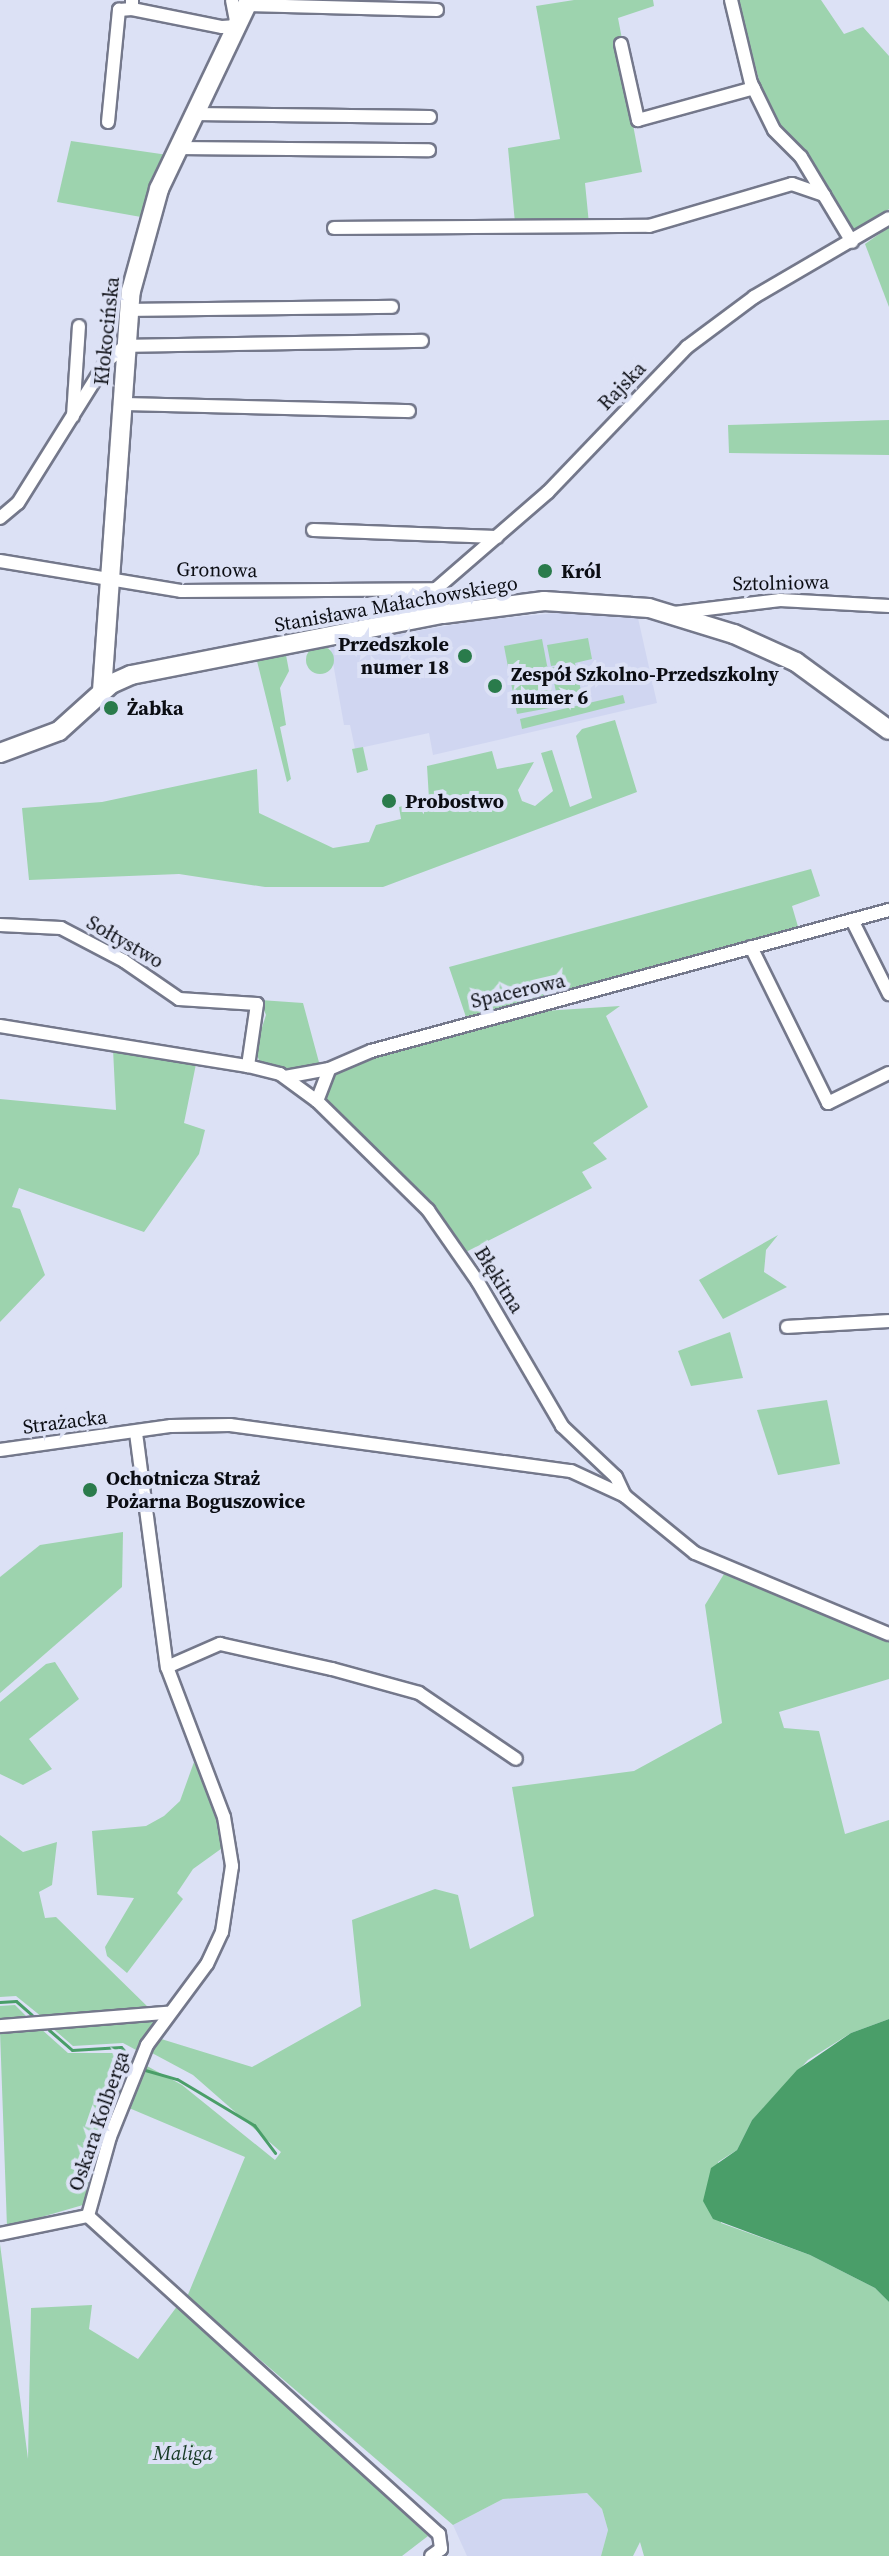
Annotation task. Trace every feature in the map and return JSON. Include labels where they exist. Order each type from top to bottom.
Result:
[{"type":"street","points":[[731,0],[754,88],[774,130],[801,157],[852,242]]},
{"type":"street","points":[[243,2],[437,10]]},
{"type":"street","name":"Kłokocińska","points":[[102,691],[128,310],[144,230],[177,148],[237,26],[243,2]]},
{"type":"street","points":[[108,122],[119,10],[132,5],[237,26]]},
{"type":"street","points":[[621,44],[638,120],[754,88]]},
{"type":"street","points":[[194,114],[430,117]]},
{"type":"street","points":[[177,148],[429,150]]},
{"type":"street","points":[[334,228],[649,226],[792,184],[824,195]]},
{"type":"street","name":"Rajska","points":[[415,619],[436,589],[497,537],[687,347],[754,297],[889,218]]},
{"type":"street","points":[[128,310],[392,307]]},
{"type":"street","points":[[73,416],[70,407],[79,326]]},
{"type":"street","points":[[0,518],[18,503],[106,362],[125,346],[422,341]]},
{"type":"street","points":[[121,404],[409,411]]},
{"type":"street","points":[[313,530],[497,537]]},
{"type":"street","name":"Gronowa","points":[[0,561],[181,591],[436,589]]},
{"type":"street","name":"Sztolniowa","points":[[674,613],[780,600],[889,606]]},
{"type":"street","name":"Stanisława Małachowskiego","points":[[0,753],[59,731],[102,691],[141,673],[415,619],[544,601],[624,605],[674,613],[796,662],[889,730]]},
{"type":"street","name":"Spacerowa","points":[[285,1077],[329,1069],[371,1051],[889,910]]},
{"type":"street","points":[[852,920],[889,994]]},
{"type":"street","name":"Sołtystwo","points":[[0,925],[61,928],[124,961],[179,999],[257,1004],[248,1066]]},
{"type":"street","points":[[751,947],[828,1103],[889,1073]]},
{"type":"street","points":[[0,1026],[248,1066],[285,1077]]},
{"type":"street","points":[[317,1101],[329,1069]]},
{"type":"street","name":"Błękitna","points":[[285,1077],[317,1101],[428,1210],[478,1282],[562,1426],[616,1477],[625,1496]]},
{"type":"street","points":[[787,1327],[889,1321]]},
{"type":"street","name":"Błękitna","points":[[136,1433],[171,1426],[230,1425],[571,1471],[625,1496],[695,1553],[889,1634]]},
{"type":"street","name":"Strażacka","points":[[0,1450],[136,1433]]},
{"type":"street","name":"Oskara Kolberga","points":[[136,1433],[167,1667],[224,1817],[232,1866],[222,1932],[207,1964],[167,2013],[147,2045],[110,2137],[88,2216],[439,2534],[441,2549],[431,2556]]},
{"type":"street","points":[[167,1667],[220,1644],[332,1669],[419,1693],[516,1759]]},
{"type":"street","points":[[0,2026],[167,2013]]},
{"type":"street","points":[[0,2234],[88,2216]]},
{"type":"shaded area","name":"Zespół Szkolno-Przedszkolny numer 6","points":[[577,611],[638,618],[657,703],[433,755],[429,733],[355,749],[350,725],[344,725],[330,646],[475,621]]},
{"type":"shaded area","points":[[889,2019],[889,2302],[875,2288],[810,2255],[713,2219],[703,2201],[711,2168],[737,2150],[752,2120],[797,2070],[851,2033]]},
{"type":"shaded area","points":[[587,2493],[602,2509],[608,2530],[601,2556],[467,2556],[453,2525],[503,2499]]},
{"type":"green space","points":[[574,0],[653,0],[654,6],[618,18],[622,39],[617,41],[642,172],[585,183],[589,224],[515,223],[508,148],[560,139],[536,6]]},
{"type":"green space","points":[[738,0],[821,0],[844,34],[863,27],[889,56],[889,209],[854,232],[798,144],[782,130],[760,84]]},
{"type":"green space","points":[[71,141],[168,155],[141,217],[57,202]]},
{"type":"green space","points":[[889,227],[889,307],[865,244]]},
{"type":"green space","points":[[889,420],[889,455],[729,453],[728,425]]},
{"type":"green space","points":[[588,638],[592,659],[575,663],[583,700],[559,706],[551,668],[566,664],[551,666],[547,645]]},
{"type":"green space","points":[[542,639],[555,707],[517,714],[504,646]]},
{"type":"green space","points":[[320,646],[330,650],[334,660],[330,670],[320,674],[310,670],[306,660],[310,650]]},
{"type":"green space","points":[[286,655],[289,671],[280,688],[286,725],[280,727],[291,779],[287,782],[257,661]]},
{"type":"green space","points":[[623,695],[625,703],[522,729],[520,719]]},
{"type":"green space","points":[[615,720],[637,792],[383,887],[265,887],[179,874],[29,880],[22,808],[102,802],[257,769],[259,813],[333,848],[369,842],[376,825],[401,819],[399,807],[429,799],[427,766],[492,751],[497,769],[534,762],[518,790],[522,801],[535,806],[553,791],[541,753],[552,750],[570,807],[592,798],[576,736],[582,729]]},
{"type":"green space","points":[[363,747],[368,770],[357,773],[352,749]]},
{"type":"green space","points":[[811,869],[820,896],[792,906],[799,930],[467,1020],[449,967]]},
{"type":"green space","points":[[260,1000],[303,1003],[320,1066],[291,1071],[260,1063],[255,1049],[266,1015]]},
{"type":"green space","points":[[620,1006],[606,1016],[648,1107],[593,1143],[607,1159],[582,1172],[592,1188],[466,1252],[431,1201],[324,1099],[338,1066],[544,1011]]},
{"type":"green space","points":[[113,1049],[196,1064],[184,1123],[205,1130],[199,1154],[144,1232],[19,1188],[12,1207],[20,1209],[45,1275],[0,1322],[0,1099],[116,1110]]},
{"type":"green space","points":[[778,1235],[766,1250],[764,1272],[787,1287],[723,1319],[699,1280]]},
{"type":"green space","points":[[730,1332],[743,1378],[691,1386],[678,1351]]},
{"type":"green space","points":[[827,1400],[840,1464],[778,1475],[757,1410]]},
{"type":"green space","points":[[123,1532],[122,1587],[0,1693],[0,1577],[40,1545]]},
{"type":"green space","points":[[724,1574],[889,1642],[889,1679],[779,1712],[784,1728],[819,1731],[845,1834],[889,1820],[889,2019],[851,2033],[808,2060],[752,2120],[737,2150],[718,2162],[721,2223],[810,2255],[875,2288],[889,2302],[889,2556],[644,2556],[640,2542],[633,2556],[601,2556],[608,2530],[602,2509],[587,2493],[503,2499],[453,2525],[187,2297],[245,2157],[129,2108],[147,2066],[182,2085],[275,2160],[281,2152],[193,2075],[152,2053],[158,2038],[252,2067],[361,2006],[352,1920],[435,1889],[458,1895],[470,1949],[534,1916],[512,1787],[634,1771],[722,1723],[705,1605]]},
{"type":"green space","points":[[55,1662],[79,1699],[29,1739],[52,1769],[23,1785],[0,1774],[0,1702],[46,1664]]},
{"type":"green space","points":[[194,1762],[220,1821],[225,1846],[193,1869],[177,1893],[183,1899],[127,1973],[107,1956],[105,1947],[134,1898],[97,1895],[92,1831],[146,1826],[164,1816],[180,1801]]},
{"type":"green space","points":[[0,1835],[23,1852],[57,1842],[52,1885],[39,1892],[45,1918],[56,1917],[151,2010],[42,2017],[16,1996],[0,1997]]},
{"type":"green space","points":[[15,2005],[28,2018],[0,2022],[0,2006]]},
{"type":"green space","points":[[158,2019],[138,2051],[123,2043],[73,2046],[50,2026]]},
{"type":"green space","points":[[40,2028],[68,2053],[118,2053],[132,2063],[83,2205],[7,2227],[0,2031]]},
{"type":"green space","name":"Maliga","points":[[0,2244],[28,2459],[31,2308],[92,2305],[89,2329],[138,2359],[178,2305],[428,2536],[402,2556],[0,2556]]},
{"type":"waterway","points":[[0,2002],[16,2001],[32,2015]]},
{"type":"waterway","points":[[49,2030],[72,2050],[121,2047],[130,2057]]},
{"type":"waterway","points":[[145,2070],[177,2079],[254,2125],[275,2153]]},
{"type":"place","name":"Król","points":[[545,571]]},
{"type":"place","name":"Przedszkole numer 18","points":[[465,656]]},
{"type":"place","name":"Zespół Szkolno-Przedszkolny numer 6","points":[[495,686]]},
{"type":"place","name":"Żabka","points":[[111,708]]},
{"type":"place","name":"Probostwo","points":[[389,801]]},
{"type":"place","name":"Ochotnicza Straż Pożarna Boguszowice","points":[[90,1490]]}]
